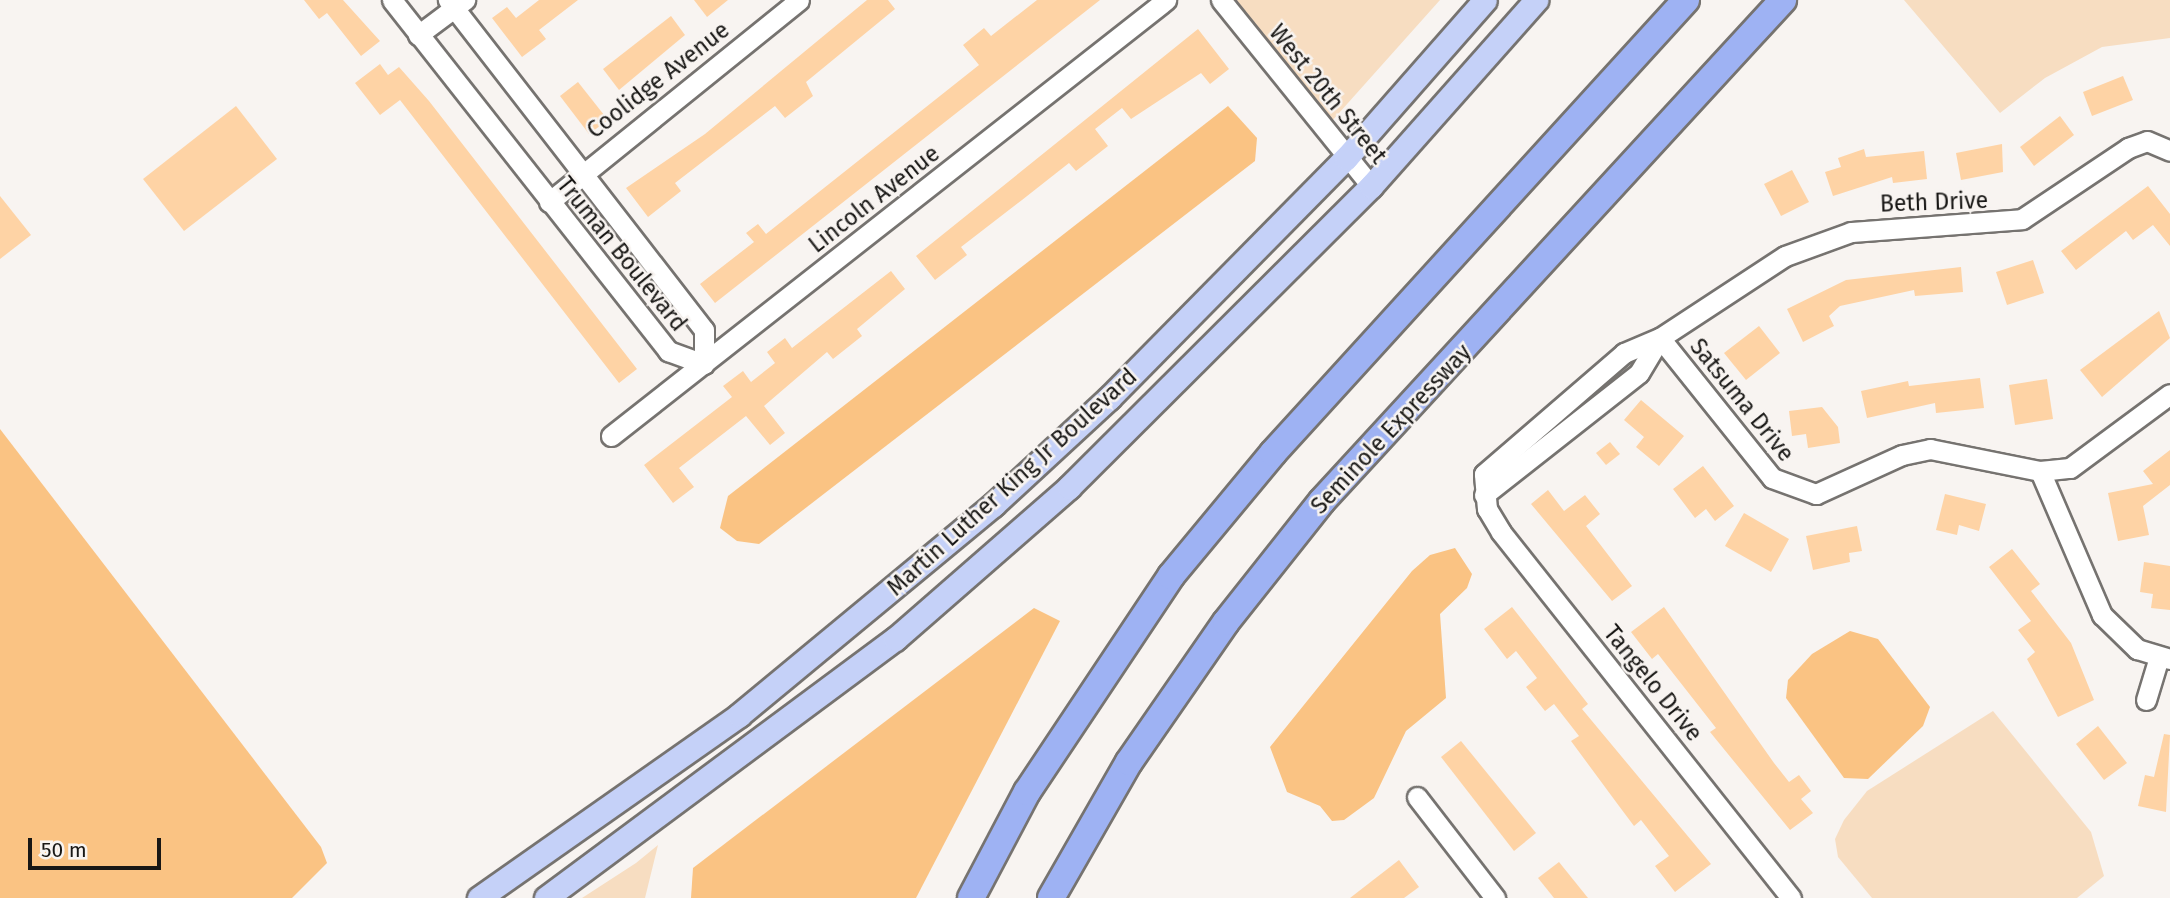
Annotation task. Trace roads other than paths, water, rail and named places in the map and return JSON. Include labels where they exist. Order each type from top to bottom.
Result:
[{"type":"highway","points":[[971,898],[1027,793],[1171,576],[1273,453],[1686,0]]},
{"type":"highway","name":"Seminole Expressway","points":[[1051,898],[1129,762],[1226,622],[1322,501],[1783,0]]},
{"type":"main road","name":"Martin Luther King Jr Boulevard","points":[[480,898],[739,715],[993,505],[1146,362],[1346,158],[1485,0]]},
{"type":"main road","name":"Martin Luther King Jr Boulevard","points":[[547,898],[895,639],[1069,487],[1371,186],[1536,0]]},
{"type":"street","name":"Truman Boulevard","points":[[391,0],[668,351],[704,364],[704,330],[580,173],[456,3]]},
{"type":"street","name":"Coolidge Avenue","points":[[549,202],[580,173],[799,0]]},
{"type":"street","name":"Lincoln Avenue","points":[[611,436],[1166,0]]},
{"type":"street","name":"West 20th Street","points":[[1221,0],[1371,186]]},
{"type":"street","points":[[418,35],[456,3]]},
{"type":"street","name":"Beth Drive","points":[[1484,495],[1485,474],[1494,459],[1624,353],[1660,338],[1785,256],[1852,232],[2022,219],[2128,148],[2147,141],[2170,151]]},
{"type":"street","name":"Satsuma Drive","points":[[1660,338],[1772,478],[1790,490],[1816,494],[1902,455],[1930,449],[2040,471]]},
{"type":"street","points":[[2146,699],[2165,658],[2117,635],[2102,615],[2040,471],[2070,468],[2093,455],[2170,394]]},
{"type":"street","name":"Tangelo Drive","points":[[1484,495],[1501,532],[1791,898]]},
{"type":"street","points":[[1417,797],[1488,895]]}]
